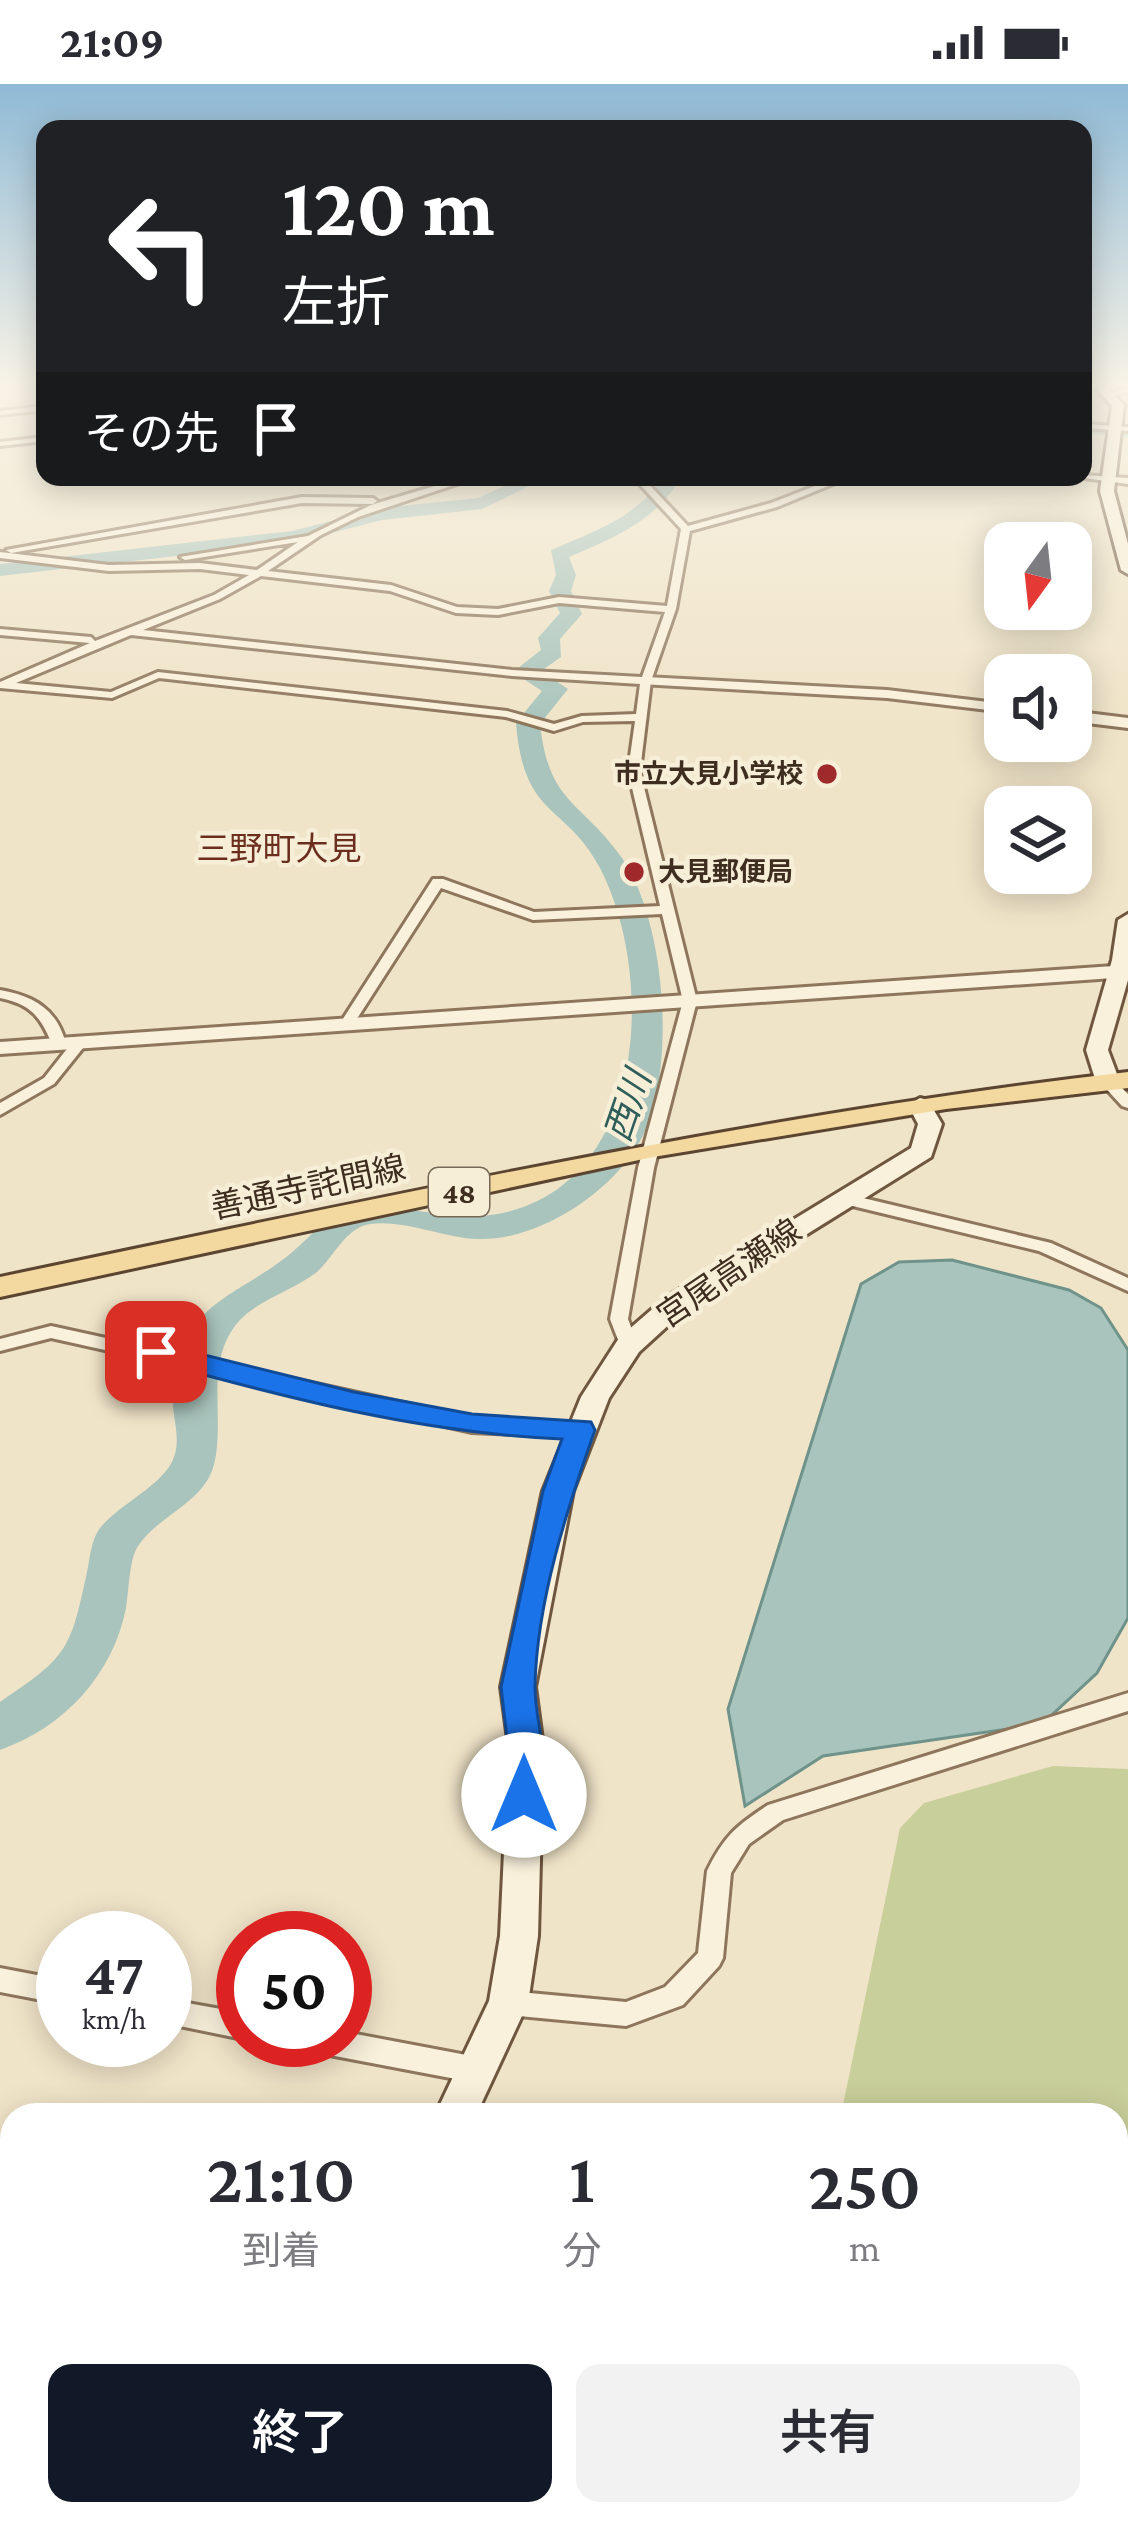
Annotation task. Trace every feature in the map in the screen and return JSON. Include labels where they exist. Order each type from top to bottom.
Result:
[{"type":"main road","points":[[1109,496],[1111,520],[1128,570]]},
{"type":"main road","points":[[1118,1081],[1097,1050],[1124,971],[1128,920]]},
{"type":"main road","name":"善通寺詫間線","points":[[0,1287],[653,1149],[920,1105],[1118,1081]]},
{"type":"main road","name":"宮尾高瀬線","points":[[461,2103],[508,2003],[519,1936],[526,1747],[518,1687],[554,1509],[580,1430],[628,1345],[676,1304],[922,1152],[930,1124],[920,1105]]},
{"type":"street","points":[[109,568],[316,534],[413,496]]},
{"type":"street","points":[[655,496],[686,529]]},
{"type":"street","points":[[686,529],[799,496]]},
{"type":"street","points":[[0,554],[302,500],[386,504]]},
{"type":"street","points":[[628,1345],[619,1319],[653,1149],[690,1001],[664,910],[634,771],[646,681],[671,609],[686,529]]},
{"type":"street","points":[[1,686],[262,575],[316,534]]},
{"type":"street","points":[[0,554],[109,568],[200,566],[391,588],[456,610],[498,611],[560,601],[671,609]]},
{"type":"street","points":[[0,632],[102,640]]},
{"type":"street","points":[[128,632],[512,673],[887,694],[984,706]]},
{"type":"street","points":[[1,686],[112,695],[158,675],[507,714],[554,728],[582,719],[641,717]]},
{"type":"street","points":[[1092,719],[1128,723]]},
{"type":"street","points":[[346,1025],[438,883],[533,916],[664,910]]},
{"type":"street","points":[[0,1048],[1124,971]]},
{"type":"street","points":[[0,994],[40,1007],[69,1043]]},
{"type":"street","points":[[0,1111],[50,1082],[69,1043]]},
{"type":"street","points":[[1118,1081],[1128,1103]]},
{"type":"street","points":[[842,1198],[1045,1247],[1128,1285]]},
{"type":"street","points":[[0,1346],[51,1332],[472,1425],[580,1430]]},
{"type":"street","points":[[508,2003],[626,2014],[674,1996],[710,1958],[719,1871],[740,1837],[776,1812],[1128,1702]]},
{"type":"street","points":[[0,1980],[36,1987]]},
{"type":"street","points":[[372,2050],[477,2070]]},
{"type":"green space","points":[[1053,1766],[1128,1769],[1128,2103],[843,2103],[900,1828],[924,1803]]},
{"type":"water","points":[[952,1260],[1069,1290],[1101,1308],[1128,1350],[1128,1618],[1097,1673],[1042,1724],[823,1756],[745,1806],[728,1709],[861,1284],[899,1262]]},
{"type":"waterway","points":[[0,570],[292,537],[382,514],[482,503],[498,496]]},
{"type":"waterway","name":"西川","points":[[0,1729],[62,1686],[84,1663],[95,1645],[116,1540],[190,1473],[200,1433],[193,1396],[208,1339],[227,1310],[305,1262],[333,1229],[363,1212],[482,1228],[554,1207],[596,1178],[628,1131],[645,1065],[641,935],[611,862],[543,789],[532,765],[528,723],[556,689],[525,672],[553,652],[549,638],[571,614],[560,591],[566,575],[558,554],[609,533],[656,504],[661,496]]},
{"type":"place","name":"市立大見小学校","points":[[827,774]]},
{"type":"place","name":"大見郵便局","points":[[634,872]]},
{"type":"district","name":"三野町大見","points":[[279,848]]},
{"type":"route","points":[[156,1352],[354,1402],[472,1425],[580,1430],[558,1491],[528,1619],[518,1687],[526,1747],[524,1795]]}]
